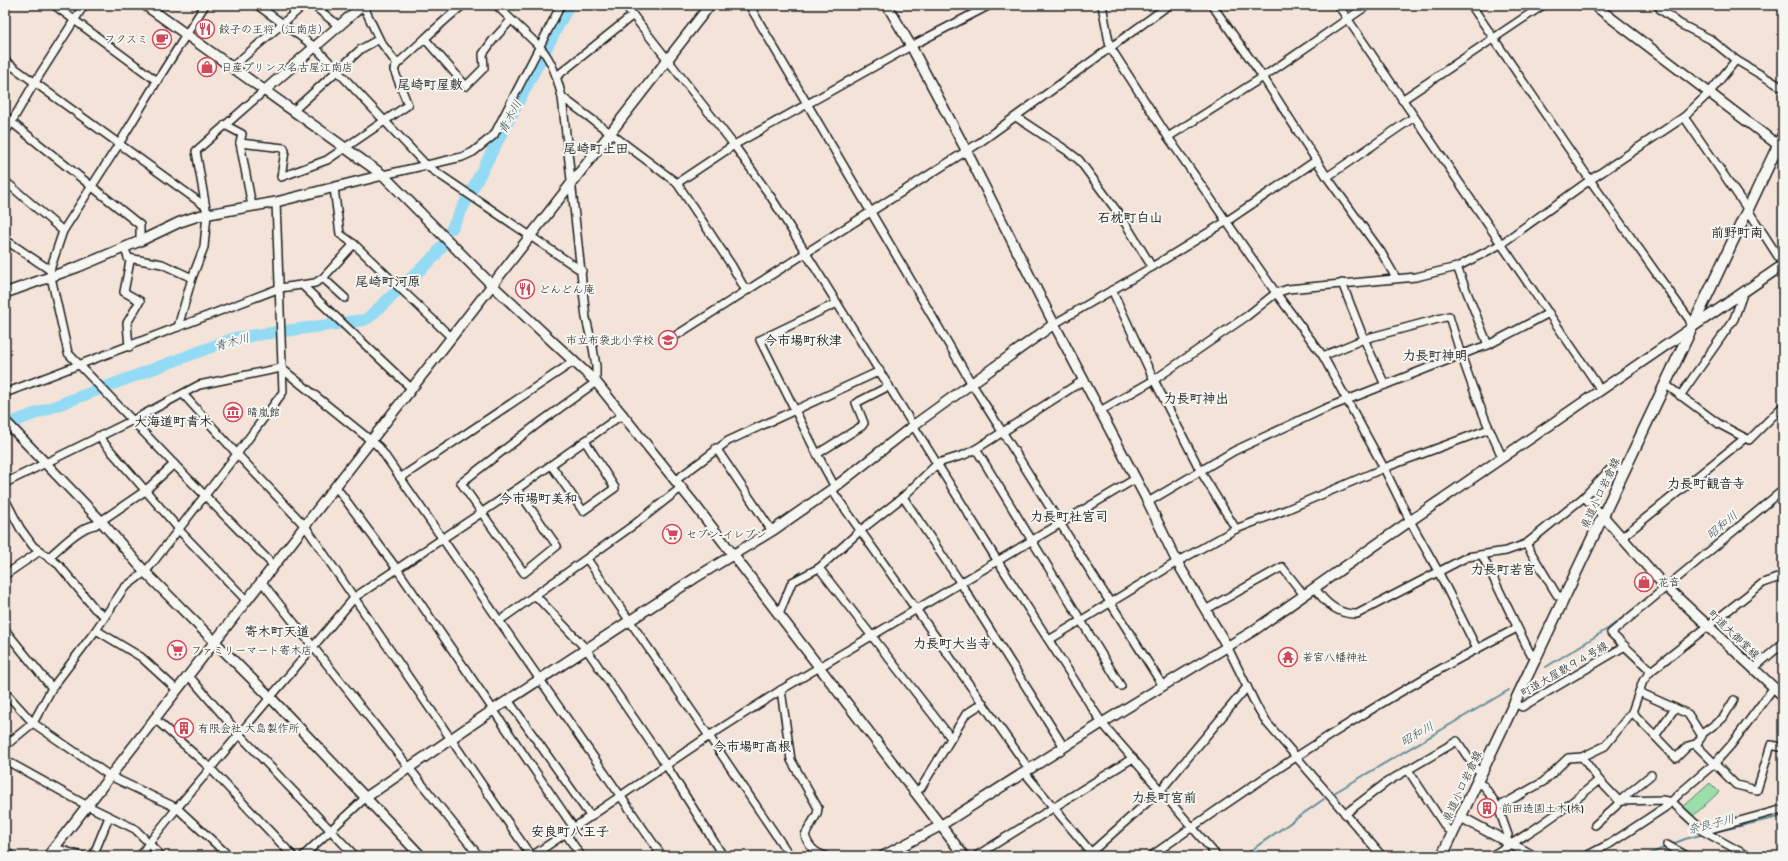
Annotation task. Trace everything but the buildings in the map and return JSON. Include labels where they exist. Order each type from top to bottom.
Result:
[{"type":"main road","name":"県道小口岩倉線","points":[[1442,856],[1748,210],[1781,147],[1783,135]]},
{"type":"street","points":[[54,5],[157,81]]},
{"type":"street","points":[[5,133],[35,82],[84,5]]},
{"type":"street","points":[[145,5],[293,112],[384,175],[492,285],[552,339],[596,382],[679,484],[964,856]]},
{"type":"street","points":[[205,5],[63,231],[50,274],[68,352],[174,464],[273,565]]},
{"type":"street","points":[[257,5],[315,47],[427,166],[582,270]]},
{"type":"street","points":[[232,68],[304,5]]},
{"type":"street","points":[[312,5],[339,26]]},
{"type":"street","points":[[178,327],[192,278],[204,247],[206,210],[196,151],[363,5],[379,39],[397,64]]},
{"type":"street","points":[[240,143],[284,148],[285,151],[281,177],[327,160],[408,105],[394,70],[397,64],[425,39],[439,24],[463,5]]},
{"type":"street","points":[[496,5],[543,50],[557,76],[562,97],[582,270],[586,318],[596,366],[596,382]]},
{"type":"street","points":[[5,293],[50,274],[124,248],[206,210],[252,206],[276,202],[384,175],[427,166],[462,157],[473,152],[494,134],[543,50],[561,5]]},
{"type":"street","points":[[625,5],[734,145],[771,197],[998,561],[1102,723],[1217,856]]},
{"type":"street","points":[[48,856],[154,718],[189,676],[260,581],[336,487],[412,389],[529,235],[710,5]]},
{"type":"street","points":[[749,5],[972,384],[1163,686]]},
{"type":"street","points":[[887,5],[911,46],[966,150],[1054,324],[1148,502],[1177,562],[1227,646],[1264,719],[1296,758],[1382,856]]},
{"type":"street","points":[[677,182],[734,145],[911,46],[990,5]]},
{"type":"street","points":[[1102,5],[1110,48],[1168,138],[1276,293],[1323,356],[1345,400],[1384,468],[1477,649]]},
{"type":"street","points":[[672,338],[1016,117],[1169,5]]},
{"type":"street","points":[[1212,5],[1262,77],[1327,177],[1381,252],[1396,278]]},
{"type":"street","points":[[1338,5],[1601,390]]},
{"type":"street","points":[[1168,138],[1262,77],[1368,5]]},
{"type":"street","points":[[1471,5],[1590,180],[1689,319],[1692,328]]},
{"type":"street","points":[[1402,100],[1493,37],[1543,5]]},
{"type":"street","points":[[1594,5],[1781,147]]},
{"type":"street","points":[[1660,5],[1660,9],[1680,24],[1710,39],[1736,60],[1783,88]]},
{"type":"street","points":[[557,76],[633,15]]},
{"type":"street","points":[[425,39],[466,86],[484,68],[483,54],[511,20]]},
{"type":"street","points":[[293,112],[361,49],[379,39]]},
{"type":"street","points":[[1100,411],[1154,380],[1247,316],[1276,293],[1288,289],[1416,277],[1457,267],[1501,244],[1590,180],[1684,117],[1710,92],[1736,60]]},
{"type":"street","points":[[5,61],[119,144],[206,210]]},
{"type":"street","points":[[562,97],[677,182],[732,266],[746,291]]},
{"type":"street","points":[[5,116],[140,225],[140,241]]},
{"type":"street","points":[[1016,117],[1066,150],[1078,160],[1122,218],[1152,267]]},
{"type":"street","points":[[1327,177],[1414,117]]},
{"type":"street","points":[[883,856],[940,826],[1102,723],[1253,631],[1502,457],[1783,265],[1748,210],[1684,117]]},
{"type":"street","points":[[225,125],[242,134],[240,143],[252,206]]},
{"type":"street","points":[[303,856],[364,798],[408,767],[629,621],[772,531],[833,488],[914,425],[1054,324],[1227,221],[1317,160]]},
{"type":"street","points":[[5,181],[63,231]]},
{"type":"street","points":[[334,188],[340,234],[354,244],[451,337]]},
{"type":"street","points":[[5,746],[33,722],[52,688],[96,630],[124,588],[145,572],[179,530],[283,392],[276,202]]},
{"type":"street","points":[[5,242],[10,243],[50,274]]},
{"type":"street","points":[[5,393],[80,366],[280,288],[314,283],[323,278],[354,244]]},
{"type":"street","points":[[124,248],[130,261],[124,292],[140,301],[127,323],[129,347]]},
{"type":"street","points":[[128,258],[162,264],[192,278]]},
{"type":"street","points":[[1457,267],[1488,345]]},
{"type":"street","points":[[323,278],[345,298]]},
{"type":"street","points":[[1342,283],[1364,339],[1385,385]]},
{"type":"street","points":[[302,285],[412,389]]},
{"type":"street","points":[[1112,290],[1154,380],[1201,472],[1236,529]]},
{"type":"street","points":[[1680,396],[1734,319],[1744,291]]},
{"type":"street","points":[[837,303],[760,340],[833,488],[983,703],[1027,771],[1091,855],[1161,790],[1247,688]]},
{"type":"street","points":[[1148,502],[1201,472],[1234,451],[1345,400],[1488,345],[1549,313]]},
{"type":"street","points":[[1323,356],[1364,339],[1450,316],[1460,356],[1489,429],[1502,457]]},
{"type":"street","points":[[400,478],[574,362]]},
{"type":"street","points":[[5,483],[46,464],[199,385],[281,368]]},
{"type":"street","points":[[281,368],[379,447],[662,856]]},
{"type":"street","points":[[499,620],[587,559],[679,484],[716,448],[794,409],[880,371]]},
{"type":"street","points":[[779,614],[792,582],[819,568],[861,530],[903,497],[938,463],[964,455],[976,449],[1084,380]]},
{"type":"street","points":[[517,489],[557,546],[524,573],[483,512],[461,483],[535,426],[596,382]]},
{"type":"street","points":[[1665,384],[1719,424],[1749,440],[1783,406]]},
{"type":"street","points":[[817,454],[862,426],[864,423],[856,403],[889,386]]},
{"type":"street","points":[[183,394],[305,526],[532,856],[781,690],[1135,479]]},
{"type":"street","points":[[140,856],[210,768],[271,698],[355,597],[517,489],[623,414]]},
{"type":"street","points":[[5,421],[101,521],[145,572],[271,698],[364,798],[421,856]]},
{"type":"street","points":[[1049,640],[1177,562],[1236,529],[1288,509],[1384,468],[1489,429]]},
{"type":"street","points":[[98,436],[179,530],[246,600]]},
{"type":"street","points":[[1621,538],[1745,438]]},
{"type":"street","points":[[550,465],[583,511],[615,488],[585,441]]},
{"type":"street","points":[[716,448],[772,531]]},
{"type":"street","points":[[976,449],[1121,686]]},
{"type":"street","points":[[49,557],[68,540],[90,526],[96,525],[146,491],[174,464]]},
{"type":"street","points":[[1315,588],[1321,597],[1339,610],[1348,614],[1357,614],[1467,557],[1506,551],[1526,544],[1584,497],[1614,465],[1624,471]]},
{"type":"street","points":[[336,487],[396,569],[574,828]]},
{"type":"street","points":[[1651,671],[1611,633],[1783,490]]},
{"type":"street","points":[[903,497],[960,582],[1064,747]]},
{"type":"street","points":[[1584,497],[1603,516]]},
{"type":"street","points":[[5,499],[20,528],[33,546],[59,565],[95,609],[105,616]]},
{"type":"street","name":"町道大御堂線","points":[[1603,516],[1667,588],[1783,696]]},
{"type":"street","points":[[1526,544],[1557,595],[1564,598]]},
{"type":"street","points":[[5,575],[40,552]]},
{"type":"street","points":[[1482,555],[1530,652],[1537,656]]},
{"type":"street","points":[[587,559],[710,736],[790,856]]},
{"type":"street","points":[[1205,610],[1282,567],[1304,595]]},
{"type":"street","points":[[819,568],[951,738]]},
{"type":"street","points":[[1498,807],[1543,782],[1568,758],[1582,757],[1604,746],[1632,712],[1645,677],[1651,671],[1709,627],[1763,583],[1783,576]]},
{"type":"street","points":[[260,581],[479,856]]},
{"type":"street","points":[[535,595],[587,650],[666,766],[723,856]]},
{"type":"street","points":[[1151,856],[1192,827],[1350,723],[1477,649],[1517,628]]},
{"type":"street","points":[[5,630],[52,688]]},
{"type":"street","points":[[96,630],[141,657],[177,690]]},
{"type":"street","points":[[1754,668],[1783,643]]},
{"type":"street","name":"町道大屋敷９４号線","points":[[1515,703],[1522,707],[1625,646]]},
{"type":"street","points":[[189,676],[240,734],[355,856]]},
{"type":"street","points":[[1586,856],[1611,843],[1672,802],[1715,763],[1731,745],[1774,687]]},
{"type":"street","points":[[781,690],[791,760],[818,808],[817,814],[805,835],[807,841],[815,852],[825,856]]},
{"type":"street","points":[[5,692],[33,722],[110,776],[177,808],[230,856]]},
{"type":"street","points":[[1639,692],[1688,714],[1702,734]]},
{"type":"street","points":[[508,700],[592,817]]},
{"type":"street","points":[[1632,712],[1676,758],[1688,746],[1696,745],[1702,734],[1723,718],[1734,700]]},
{"type":"street","points":[[914,792],[921,788],[966,714],[983,703]]},
{"type":"street","points":[[1655,736],[1676,708]]},
{"type":"street","points":[[154,718],[210,768],[293,856]]},
{"type":"street","points":[[1345,814],[1387,782],[1457,741],[1475,768],[1482,772]]},
{"type":"street","points":[[1696,745],[1736,785],[1757,790],[1771,745],[1780,747]]},
{"type":"street","points":[[1582,757],[1599,780],[1619,801],[1662,800],[1672,802],[1703,831],[1739,854],[1748,856]]},
{"type":"street","points":[[976,856],[1133,758]]},
{"type":"street","points":[[5,760],[86,805],[140,832],[161,856]]},
{"type":"street","points":[[1408,770],[1446,829],[1454,833]]},
{"type":"street","points":[[1595,825],[1616,806],[1619,801],[1651,776]]},
{"type":"street","points":[[1491,856],[1573,803],[1599,780]]},
{"type":"street","points":[[1477,782],[1484,786],[1498,807],[1509,843]]},
{"type":"street","points":[[1703,831],[1783,809]]},
{"type":"street","points":[[93,856],[109,817]]},
{"type":"street","points":[[1461,817],[1533,856]]},
{"type":"street","points":[[566,834],[580,856]]},
{"type":"street","points":[[1667,845],[1687,856]]},
{"type":"street","points":[[55,848],[82,856]]},
{"type":"street","points":[[5,850],[12,856]]},
{"type":"green space","points":[[1710,783],[1719,792],[1692,817],[1682,808]]},
{"type":"waterway","name":"青木川","points":[[452,228],[569,5]]},
{"type":"waterway","name":"青木川","points":[[5,425],[235,338],[364,320],[435,256],[442,246]]},
{"type":"waterway","name":"昭和川","points":[[1750,513],[1783,485]]},
{"type":"waterway","name":"昭和川","points":[[1546,667],[1609,628],[1639,605]]},
{"type":"waterway","name":"昭和川","points":[[1334,793],[1509,690]]},
{"type":"waterway","name":"昭和川","points":[[1243,856],[1324,799]]},
{"type":"waterway","name":"奈良子川","points":[[1710,833],[1783,816]]},
{"type":"waterway","name":"奈良子川","points":[[1670,845],[1704,834]]},
{"type":"waterway","name":"奈良子川","points":[[1645,856],[1666,847]]},
{"type":"place","name":"餃子の王将（江南店）","points":[[205,29]]},
{"type":"place","name":"フクスミ","points":[[162,39]]},
{"type":"place","name":"日産プリンス名古屋江南店","points":[[207,67]]},
{"type":"place","name":"どんどん庵","points":[[525,289]]},
{"type":"place","name":"市立布袋北小学校","points":[[668,340]]},
{"type":"place","name":"晴嵐館","points":[[233,412]]},
{"type":"place","name":"セブン-イレブン","points":[[672,534]]},
{"type":"place","name":"花音","points":[[1644,582]]},
{"type":"place","name":"ファミリーマート寄木店","points":[[177,650]]},
{"type":"place","name":"若宮八幡神社","points":[[1288,657]]},
{"type":"place","name":"有限会社 大島製作所","points":[[184,728]]},
{"type":"place","name":"前田造園土木(株)","points":[[1487,808]]},
{"type":"district","name":"尾崎町屋敷","points":[[430,84]]},
{"type":"district","name":"尾崎町上田","points":[[596,148]]},
{"type":"district","name":"石枕町白山","points":[[1130,217]]},
{"type":"district","name":"前野町南","points":[[1737,232]]},
{"type":"district","name":"尾崎町河原","points":[[388,281]]},
{"type":"district","name":"今市場町秋津","points":[[803,340]]},
{"type":"district","name":"力長町神明","points":[[1435,355]]},
{"type":"district","name":"力長町神出","points":[[1196,398]]},
{"type":"district","name":"大海道町青木","points":[[173,421]]},
{"type":"district","name":"力長町観音寺","points":[[1706,483]]},
{"type":"district","name":"今市場町美和","points":[[538,498]]},
{"type":"district","name":"力長町社宮司","points":[[1069,516]]},
{"type":"district","name":"力長町若宮","points":[[1503,569]]},
{"type":"district","name":"寄木町天道","points":[[277,631]]},
{"type":"district","name":"力長町大当寺","points":[[952,643]]},
{"type":"district","name":"今市場町高根","points":[[752,746]]},
{"type":"district","name":"力長町宮前","points":[[1164,797]]},
{"type":"district","name":"安良町八王子","points":[[570,831]]}]
